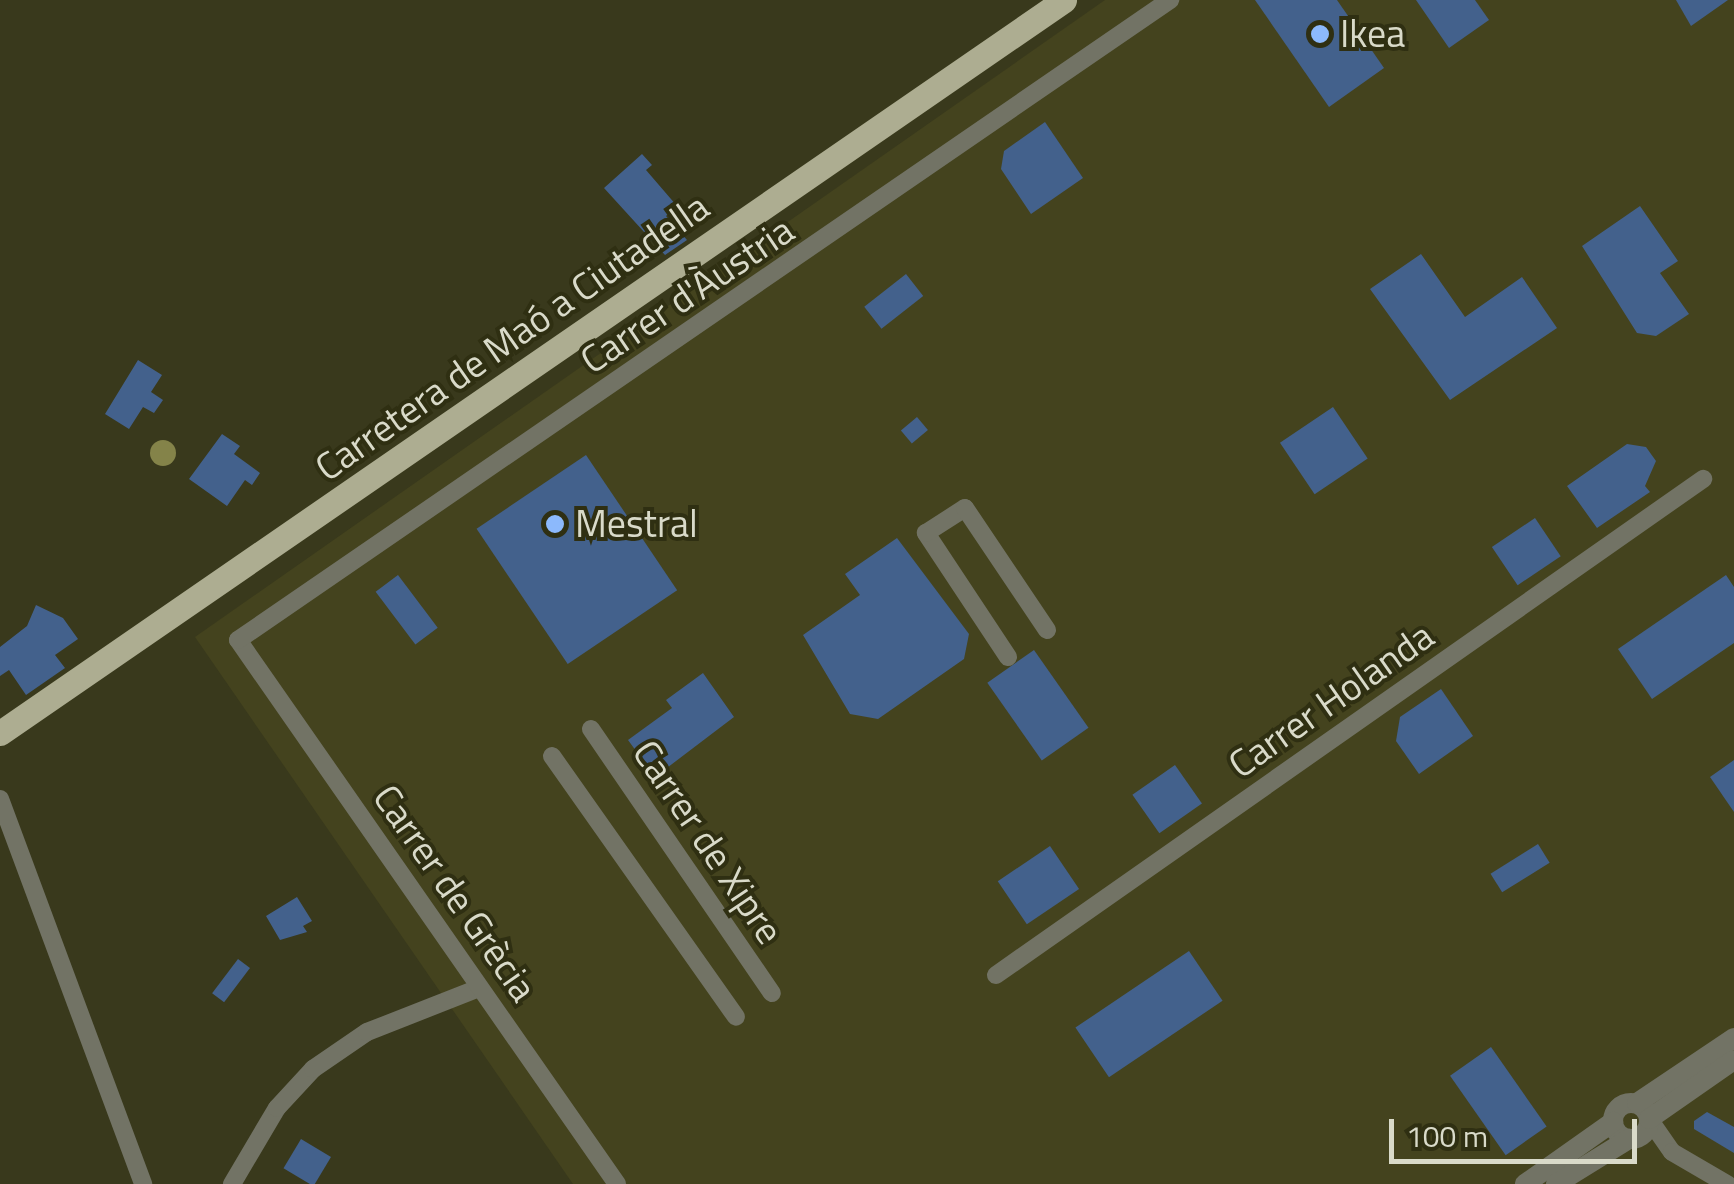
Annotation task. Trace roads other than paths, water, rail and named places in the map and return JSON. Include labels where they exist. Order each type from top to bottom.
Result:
[{"type":"main road","name":"Carretera de Maó a Ciutadella","points":[[0,734],[1064,0]]},
{"type":"street","name":"Carrer d'Àustria","points":[[238,640],[1170,0]]},
{"type":"street","name":"Carrer Holanda","points":[[996,974],[1703,478]]},
{"type":"street","points":[[1008,657],[926,534],[965,508],[1046,630]]},
{"type":"street","name":"Carrer de Grècia","points":[[238,640],[618,1184]]},
{"type":"street","name":"Carrer de Xipre","points":[[592,729],[772,993]]},
{"type":"street","name":"Carrer de Xipre","points":[[552,756],[736,1017]]},
{"type":"street","points":[[0,800],[143,1184]]},
{"type":"street","points":[[232,1184],[277,1108],[313,1069],[367,1032],[480,988]]},
{"type":"street","points":[[1643,1111],[1734,1038]]},
{"type":"street","points":[[1524,1184],[1613,1122],[1620,1106],[1643,1111],[1734,1060]]},
{"type":"street","points":[[1556,1184],[1646,1132],[1643,1111]]},
{"type":"street","points":[[1643,1111],[1672,1152],[1727,1184]]},
{"type":"street","points":[[1613,1122],[1629,1139]]},
{"type":"place","name":"Ikea","points":[[1320,34]]},
{"type":"place","name":"Mestral","points":[[555,524]]}]
